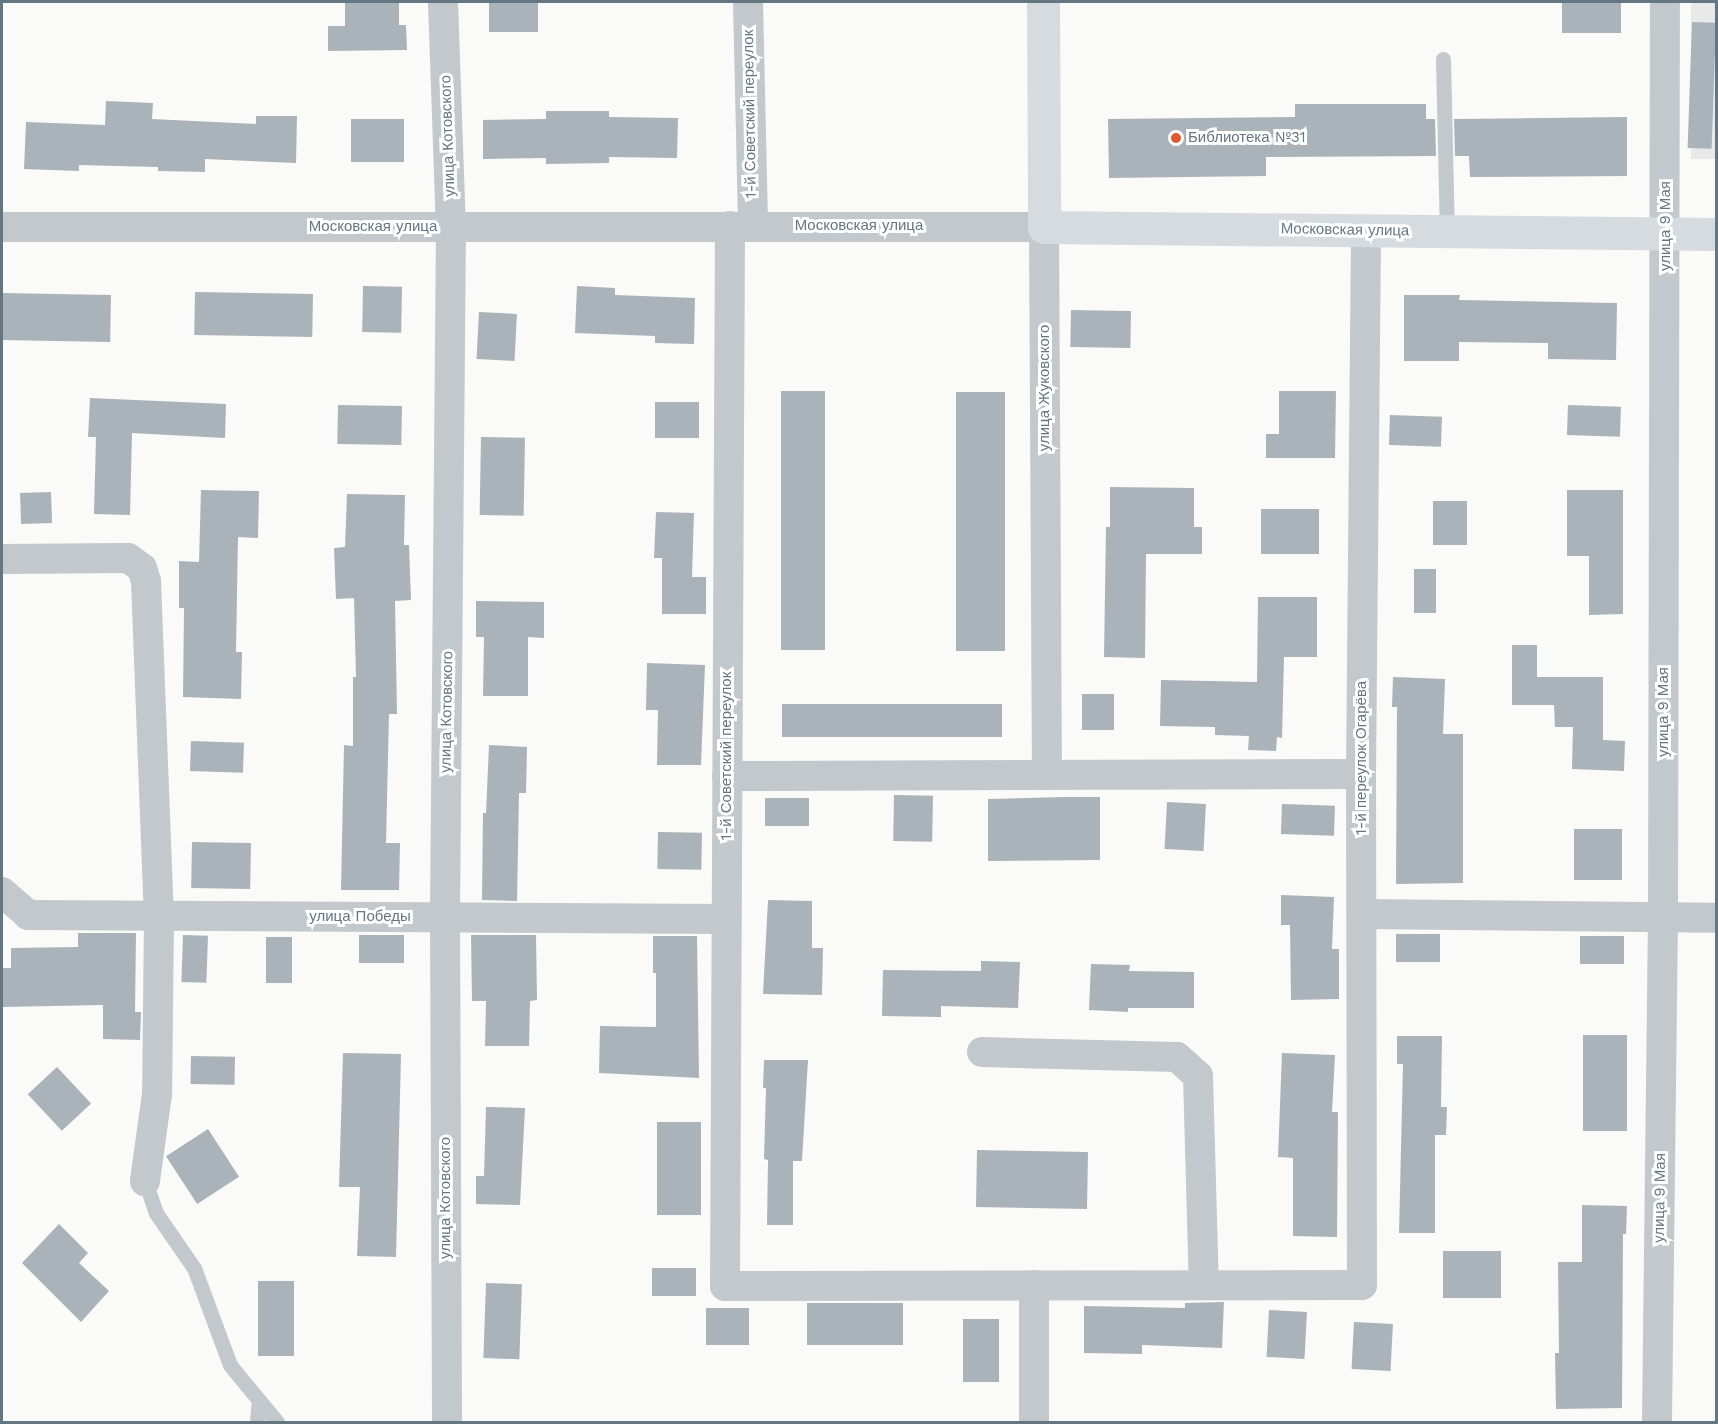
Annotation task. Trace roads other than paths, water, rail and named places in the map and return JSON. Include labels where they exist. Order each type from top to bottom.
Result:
[{"type":"street","name":"улица Котовского","points":[[443,2],[451,227],[445,917],[447,1422]]},
{"type":"street","name":"1-й Советский переулок","points":[[748,2],[727,776],[725,1286],[1034,1285]]},
{"type":"street","name":"улица Жуковского","points":[[1043,2],[1047,775]]},
{"type":"street","name":"улица 9 Мая","points":[[1657,1422],[1663,919],[1665,2]]},
{"type":"street","name":"Московская улица","points":[[2,227],[1044,227],[1716,234]]},
{"type":"street","name":"1-й переулок Огарёва","points":[[1204,1285],[1362,1285],[1361,774],[1366,230]]},
{"type":"street","points":[[2,559],[128,558],[142,568],[146,581],[159,915],[158,1094],[145,1181]]},
{"type":"street","points":[[727,776],[1361,774]]},
{"type":"street","name":"улица Победы","points":[[2,892],[28,915],[726,920]]},
{"type":"street","points":[[1363,914],[1716,918]]},
{"type":"street","points":[[982,1052],[1177,1057],[1198,1076],[1204,1285],[1034,1285],[1034,1422]]},
{"type":"lane","points":[[1443,59],[1447,231]]},
{"type":"lane","points":[[145,1181],[156,1213],[194,1268],[230,1365],[277,1422]]},
{"type":"lane","points":[[257,1422],[259,1401]]},
{"type":"place","name":"Библиотека №31","points":[[1176,138]]}]
